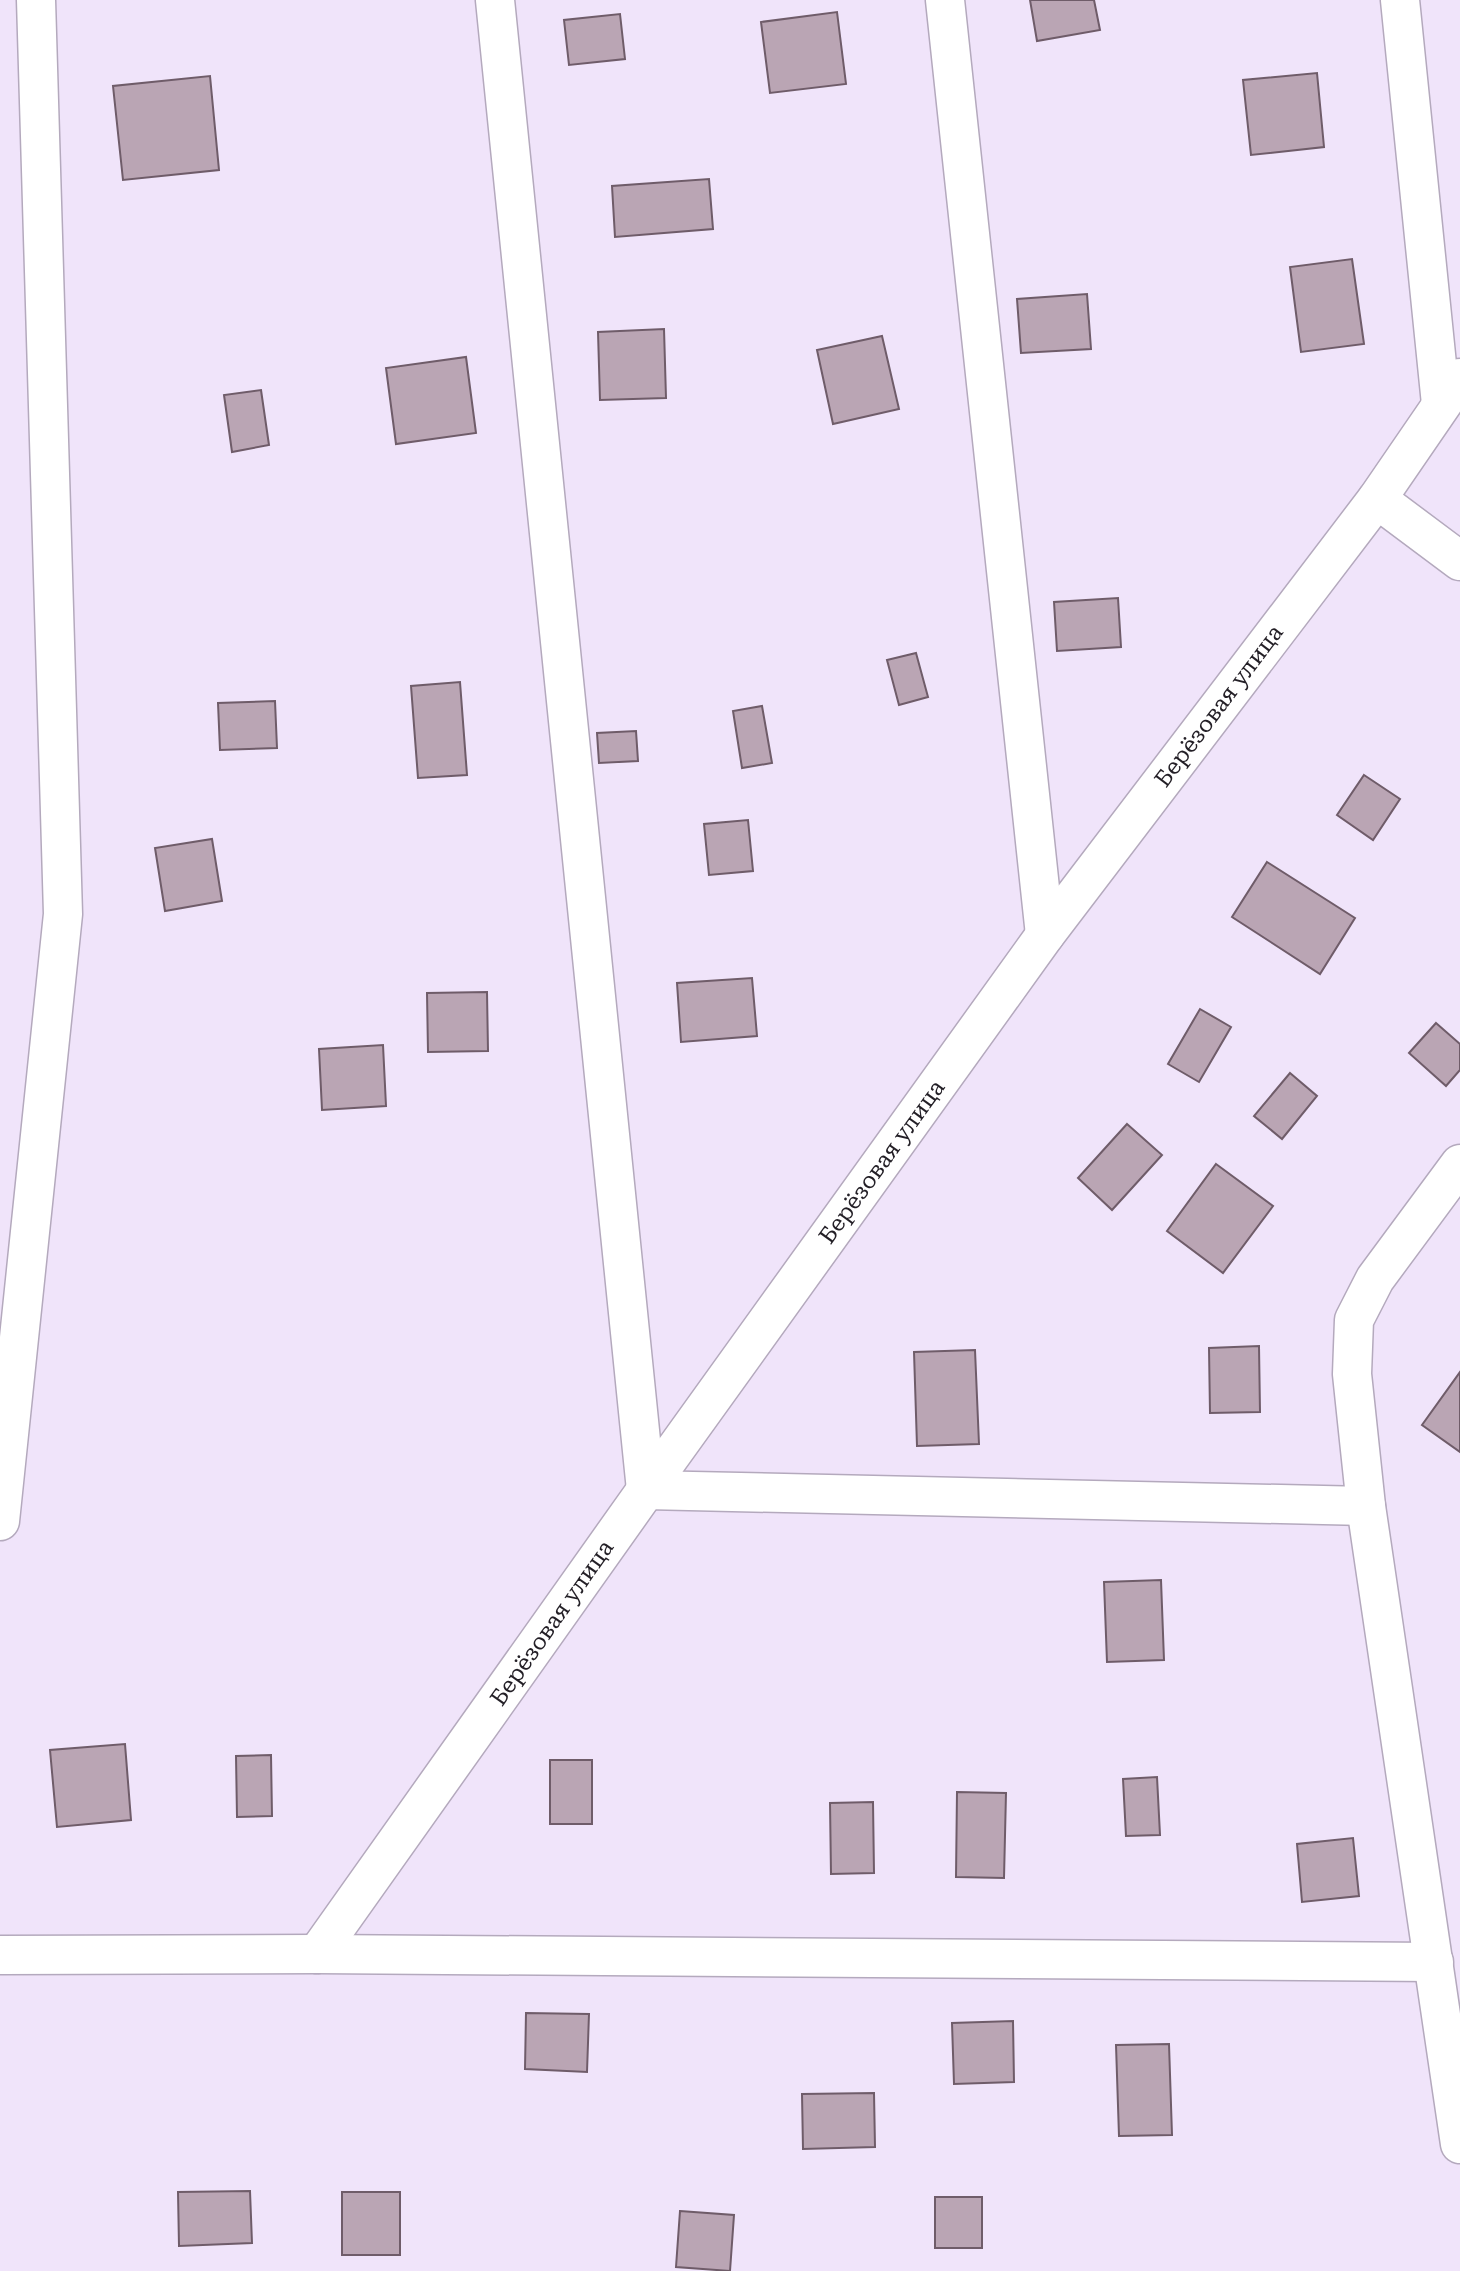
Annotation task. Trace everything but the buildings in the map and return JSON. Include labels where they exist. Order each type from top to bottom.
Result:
[{"type":"street","points":[[0,1521],[63,914],[37,0]]},
{"type":"street","points":[[495,0],[646,1490],[1367,1506]]},
{"type":"street","points":[[945,0],[1045,935]]},
{"type":"street","points":[[1399,0],[1451,391]]},
{"type":"street","name":"Берёзовая улица","points":[[317,1954],[1045,935],[1377,499],[1451,391]]},
{"type":"street","points":[[1377,499],[1460,561]]},
{"type":"street","points":[[1460,1164],[1375,1279],[1354,1320],[1352,1374],[1367,1506],[1460,2144]]},
{"type":"street","points":[[0,1955],[317,1954],[1434,1962]]}]
